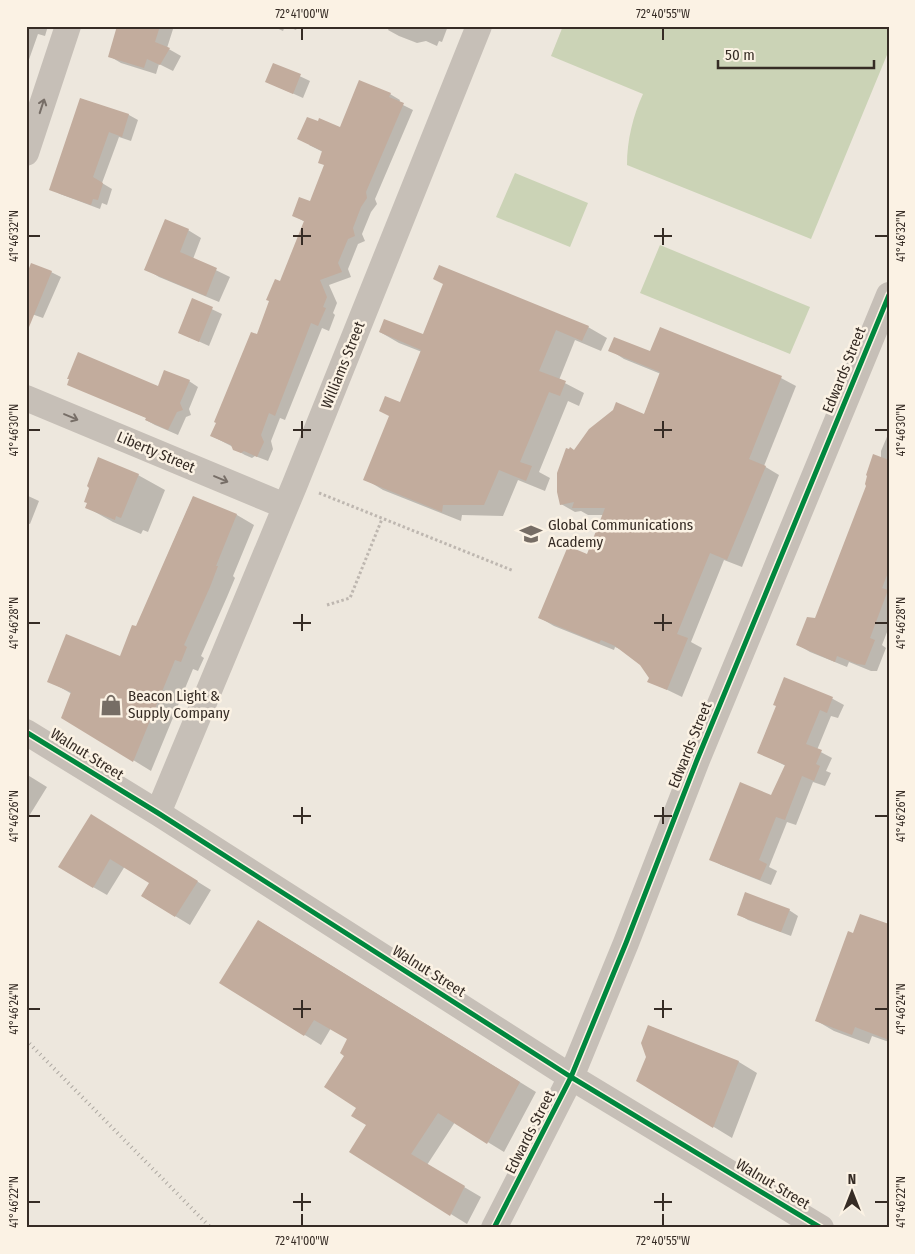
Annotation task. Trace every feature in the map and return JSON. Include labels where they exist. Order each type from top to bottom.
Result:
[{"type":"street","points":[[26,152],[68,26]]},
{"type":"street","name":"Williams Street","points":[[158,813],[285,506],[296,484],[479,26]]},
{"type":"street","name":"Edwards Street","points":[[494,1228],[572,1077],[697,760],[889,295]]},
{"type":"street","name":"Liberty Street","points":[[26,398],[285,506]]},
{"type":"street","name":"Walnut Street","points":[[26,732],[158,813],[572,1077],[821,1228]]},
{"type":"path","points":[[319,493],[514,571]]},
{"type":"path","points":[[327,605],[350,598],[382,519]]},
{"type":"green space","points":[[563,26],[889,26],[889,50],[811,239],[627,165],[631,128],[643,94],[551,56]]},
{"type":"green space","points":[[515,173],[588,203],[570,247],[496,217]]},
{"type":"green space","points":[[660,245],[810,307],[790,354],[640,293]]},
{"type":"building","points":[[117,26],[160,26],[155,42],[170,48],[160,65],[147,59],[144,68],[108,57]]},
{"type":"building","points":[[273,63],[301,74],[293,94],[265,82]]},
{"type":"building","points":[[359,80],[391,93],[389,97],[404,103],[366,192],[367,198],[361,207],[353,228],[355,236],[348,239],[338,263],[342,272],[320,280],[327,297],[323,307],[326,308],[318,326],[311,323],[275,416],[269,413],[261,435],[264,442],[257,457],[244,451],[241,453],[233,450],[231,445],[210,436],[251,332],[257,334],[269,301],[266,300],[275,279],[280,281],[304,221],[292,216],[299,197],[310,201],[324,165],[318,163],[322,151],[297,139],[307,117],[318,121],[319,118],[340,127]]},
{"type":"building","points":[[80,98],[129,114],[122,137],[109,132],[93,177],[103,183],[98,200],[93,199],[91,205],[49,190]]},
{"type":"building","points":[[165,219],[189,229],[180,252],[217,268],[206,296],[144,270]]},
{"type":"building","points":[[31,263],[52,271],[27,332],[26,276]]},
{"type":"building","points":[[439,265],[589,326],[582,341],[556,330],[539,371],[566,381],[560,396],[549,392],[520,462],[532,466],[526,481],[499,470],[484,505],[443,505],[442,512],[363,480],[389,416],[379,411],[385,396],[400,402],[421,350],[379,332],[384,319],[423,334],[443,284],[433,279]]},
{"type":"building","points":[[192,298],[213,307],[199,342],[178,333]]},
{"type":"building","points":[[660,327],[782,376],[749,459],[766,466],[727,560],[710,553],[677,634],[688,638],[667,690],[647,682],[649,678],[640,665],[615,646],[601,640],[599,643],[538,618],[568,546],[587,554],[605,508],[572,508],[574,502],[560,505],[557,492],[557,473],[566,448],[569,449],[570,447],[574,450],[589,429],[613,410],[616,402],[644,414],[660,372],[608,351],[614,337],[650,351]]},
{"type":"building","points":[[78,352],[158,386],[164,370],[190,380],[180,403],[183,410],[177,412],[168,430],[145,420],[146,418],[67,385],[69,379],[67,379]]},
{"type":"building","points":[[873,454],[889,460],[889,570],[882,588],[888,590],[870,638],[875,640],[865,665],[837,656],[835,662],[796,645],[807,617],[815,618],[866,486],[866,475]]},
{"type":"building","points":[[98,457],[139,474],[121,518],[116,516],[115,520],[85,508],[87,503],[84,502],[89,488],[87,486]]},
{"type":"building","points":[[193,496],[237,514],[216,566],[218,566],[210,587],[184,645],[187,647],[181,662],[175,660],[133,762],[61,718],[71,692],[47,682],[66,634],[120,656],[132,625],[136,626]]},
{"type":"building","points":[[784,677],[833,697],[827,713],[820,710],[806,744],[822,750],[816,764],[820,766],[814,781],[802,776],[785,820],[776,817],[759,860],[767,864],[760,880],[709,860],[740,782],[771,795],[785,765],[757,753],[776,706],[773,705]]},
{"type":"building","points":[[91,814],[198,881],[175,917],[141,896],[149,883],[110,859],[93,888],[58,867]]},
{"type":"building","points":[[745,892],[790,909],[781,932],[737,915]]},
{"type":"building","points":[[860,914],[889,924],[889,1040],[855,1027],[852,1035],[815,1021],[848,931],[853,933]]},
{"type":"building","points":[[258,920],[520,1082],[487,1144],[438,1113],[411,1154],[465,1186],[450,1216],[349,1152],[366,1125],[351,1116],[356,1108],[324,1087],[344,1056],[340,1053],[347,1039],[314,1020],[304,1036],[219,983]]},
{"type":"building","points":[[648,1025],[739,1061],[713,1128],[636,1081],[646,1057],[641,1043]]},
{"type":"railway","points":[[26,1040],[211,1228]]},
{"type":"cycle path","points":[[494,1228],[571,1077],[626,943],[697,760],[889,295]]},
{"type":"cycle path","points":[[26,732],[158,813],[571,1077],[821,1228]]},
{"type":"place","name":"Global Communications Academy","points":[[531,534]]},
{"type":"place","name":"Beacon Light & Supply Company","points":[[111,705]]}]
